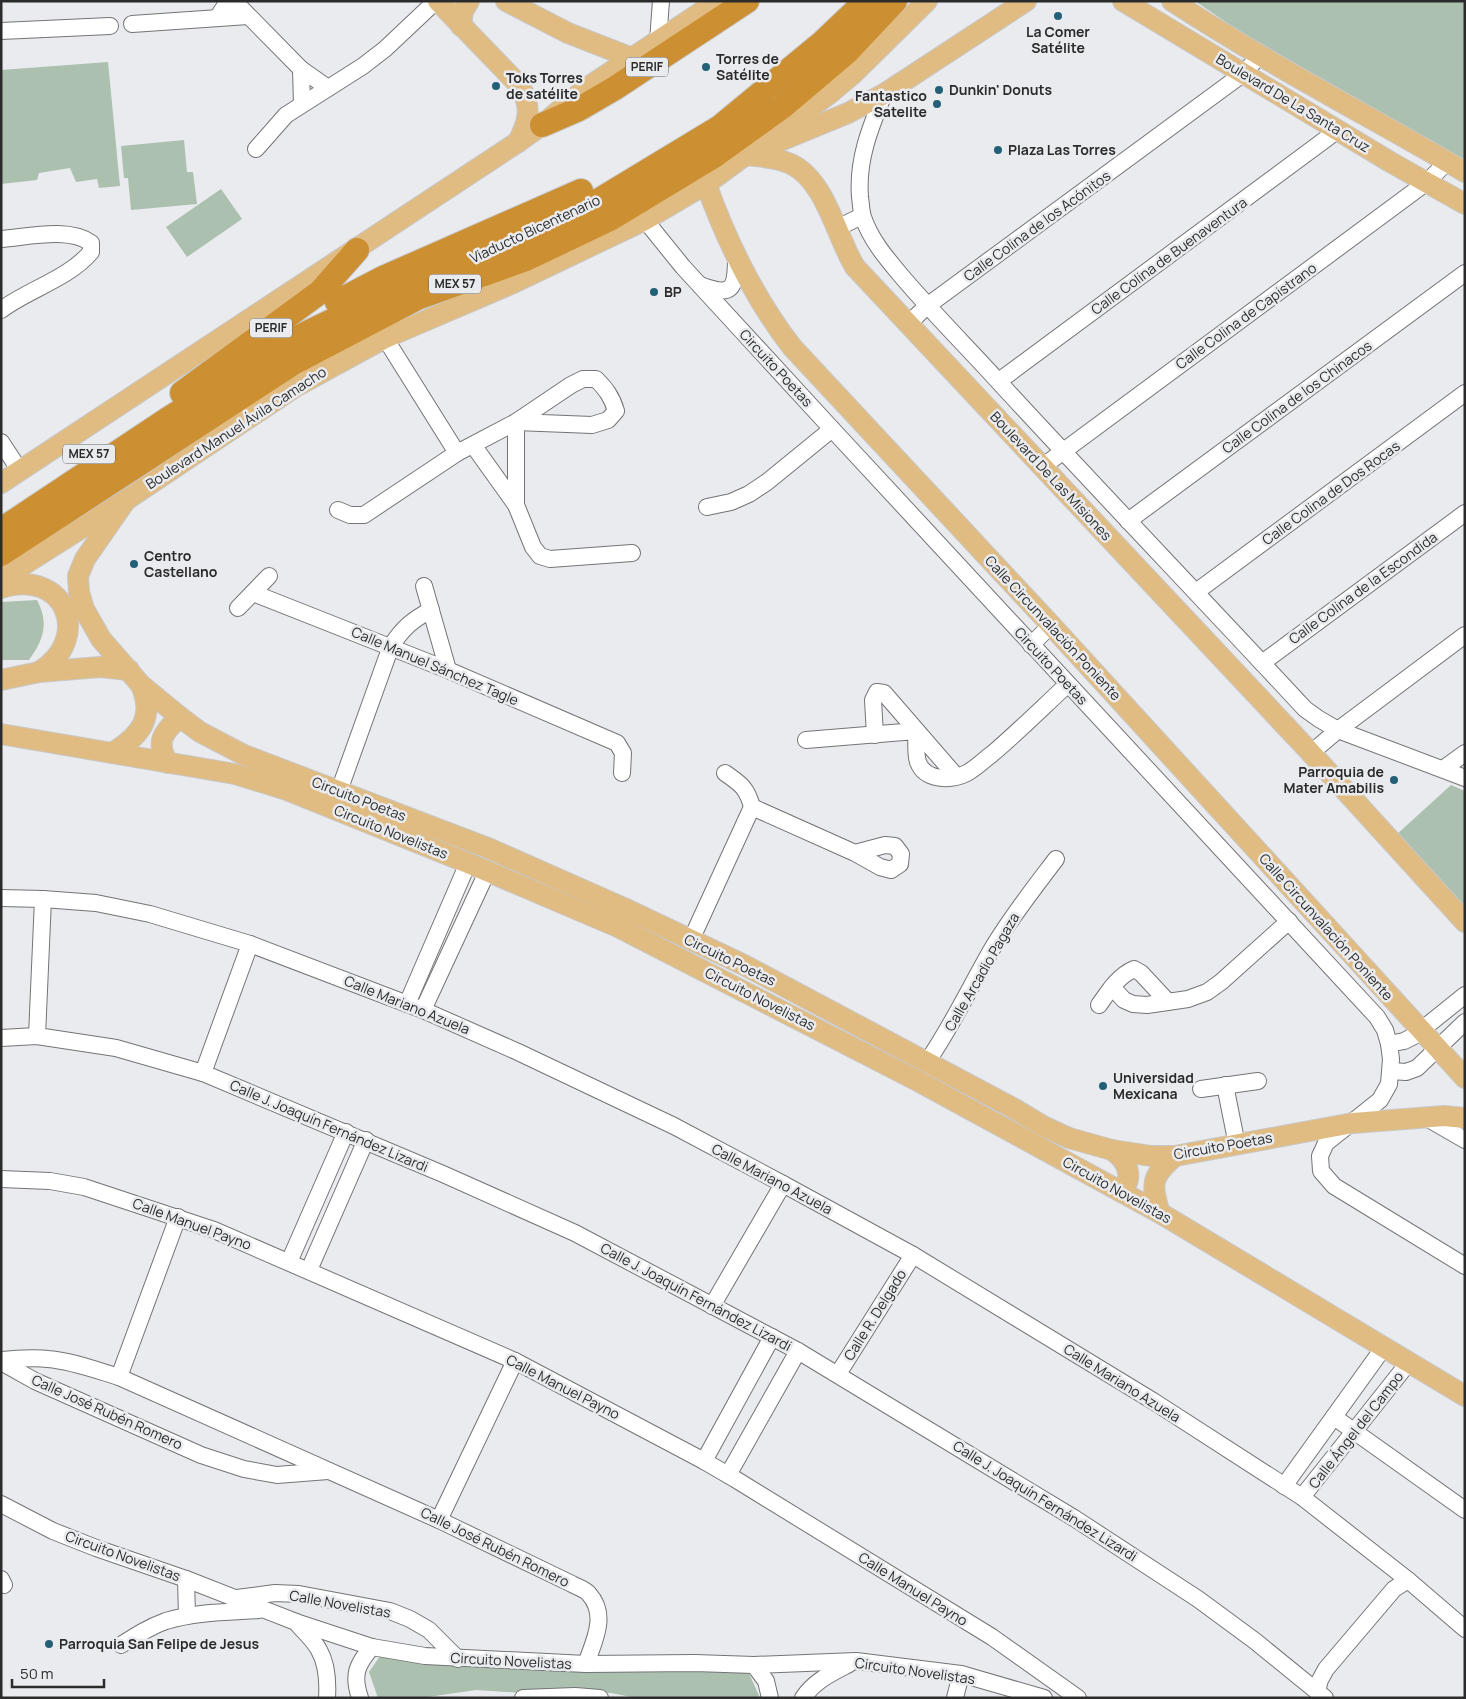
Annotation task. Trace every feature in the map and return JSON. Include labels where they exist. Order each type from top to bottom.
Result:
[{"type":"highway","name":"PERIF","points":[[542,125],[579,109],[615,88],[747,1]]},
{"type":"highway","name":"MEX 57","points":[[1,511],[176,397],[290,327],[383,278],[580,192],[645,157],[707,117],[800,42],[842,1]]},
{"type":"highway","name":"Viaducto Bicentenario","points":[[1,530],[168,419],[294,339],[405,286],[506,244],[596,202],[720,127],[823,42],[866,1]]},
{"type":"highway","name":"Boulevard Manuel Ávila Camacho","points":[[1,554],[295,362],[416,298],[526,259],[610,219],[714,156],[782,106],[847,52],[895,1]]},
{"type":"highway","name":"PERIF","points":[[176,397],[320,292],[356,250]]},
{"type":"main road","points":[[437,1],[520,86],[526,97],[528,113],[525,128],[518,142]]},
{"type":"main road","points":[[461,26],[463,11],[469,1]]},
{"type":"main road","points":[[506,1],[568,33],[632,58]]},
{"type":"main road","points":[[1,483],[518,142],[542,125],[585,89],[658,40],[698,9],[718,1]]},
{"type":"main road","name":"Boulevard Manuel Ávila Camacho","points":[[1,579],[126,500],[295,387],[385,338],[511,284],[645,220],[706,184],[829,94],[854,73],[927,1]]},
{"type":"main road","points":[[746,155],[848,113],[884,94],[1026,1]]},
{"type":"main road","name":"Boulevard De La Santa Cruz","points":[[1123,1],[1392,163],[1465,204]]},
{"type":"main road","name":"Boulevard De La Santa Cruz","points":[[1172,1],[1210,26],[1465,172]]},
{"type":"main road","name":"Boulevard De Las Misiones","points":[[746,155],[780,159],[792,164],[805,173],[817,188],[855,267],[1311,753],[1465,922]]},
{"type":"main road","name":"Calle Circunvalación Poniente","points":[[706,184],[720,223],[736,257],[762,306],[792,347],[1051,625],[1465,1078]]},
{"type":"main road","name":"Circuito Poetas","points":[[126,500],[85,559],[78,576],[79,592],[84,609],[101,639],[135,678],[200,732],[244,755],[488,848],[626,909],[753,970],[1013,1108],[1043,1126],[1069,1138],[1112,1150],[1151,1156],[1175,1156],[1353,1123],[1444,1116],[1465,1118]]},
{"type":"main road","points":[[1,588],[11,585],[37,585],[52,594],[63,607],[68,625],[66,640],[60,654],[39,672]]},
{"type":"main road","points":[[1,680],[39,672],[100,667],[135,678],[146,699],[144,723],[135,738],[114,752]]},
{"type":"main road","points":[[168,763],[161,748],[163,736],[169,727],[180,717]]},
{"type":"main road","points":[[1,734],[22,738]]},
{"type":"main road","name":"Circuito Novelistas","points":[[22,738],[114,752],[235,774],[287,790],[468,863],[618,927],[918,1081],[1160,1213],[1465,1396]]},
{"type":"main road","points":[[1112,1150],[1122,1158],[1128,1170],[1127,1183],[1121,1192]]},
{"type":"main road","points":[[1160,1213],[1153,1190],[1156,1178],[1161,1168],[1175,1156]]},
{"type":"street","points":[[256,148],[286,115],[363,66],[385,49],[437,1]]},
{"type":"street","points":[[658,40],[661,1]]},
{"type":"street","points":[[217,18],[225,6],[232,2],[238,4],[301,69],[328,88]]},
{"type":"street","points":[[132,24],[248,16]]},
{"type":"street","points":[[1,32],[110,26]]},
{"type":"street","name":"Calle Colina de los Acónitos","points":[[908,324],[928,306],[1244,73],[1260,55]]},
{"type":"street","points":[[301,69],[302,104]]},
{"type":"street","name":"Boulevard De Las Misiones","points":[[884,94],[869,130],[860,167],[859,182],[862,216],[882,252],[928,306],[1062,451],[1305,709],[1318,720],[1338,730],[1465,778]]},
{"type":"street","name":"Calle Colina de Buenaventura","points":[[999,381],[1338,130]]},
{"type":"street","name":"Calle Colina de Capistrano","points":[[1042,466],[1427,182],[1447,162]]},
{"type":"street","points":[[836,228],[862,216]]},
{"type":"street","name":"Circuito Poetas","points":[[645,220],[700,285],[832,429],[1377,1017],[1385,1030],[1389,1044],[1391,1058],[1389,1084],[1380,1100],[1353,1123]]},
{"type":"street","points":[[1,239],[71,234],[91,243],[91,252],[84,261],[3,307]]},
{"type":"street","points":[[700,285],[719,292],[730,287],[736,279],[736,257]]},
{"type":"street","name":"Calle Colina de los Chinacos","points":[[1128,521],[1465,273]]},
{"type":"street","points":[[385,338],[457,453]]},
{"type":"street","points":[[338,510],[350,515],[364,514],[457,453],[516,422],[583,379],[596,379],[612,398],[616,411],[608,420],[592,425],[516,422]]},
{"type":"street","name":"Calle Colina de Dos Rocas","points":[[1196,592],[1465,394]]},
{"type":"street","points":[[516,422],[516,505]]},
{"type":"street","points":[[707,507],[731,502],[749,494],[767,482],[832,429]]},
{"type":"street","points":[[1,442],[20,471]]},
{"type":"street","points":[[473,445],[516,505],[533,547],[540,556],[550,559],[632,553]]},
{"type":"street","name":"Calle Colina de la Escondida","points":[[1262,662],[1465,513]]},
{"type":"street","points":[[238,608],[269,576]]},
{"type":"street","points":[[424,586],[448,670]]},
{"type":"street","name":"Calle Manuel Sánchez Tagle","points":[[252,593],[391,646],[617,743],[623,753],[622,773]]},
{"type":"street","points":[[339,791],[391,646],[401,631],[415,618],[431,610]]},
{"type":"street","points":[[1031,645],[1051,625]]},
{"type":"street","points":[[1311,753],[1338,730],[1465,635]]},
{"type":"street","points":[[875,735],[873,700],[877,692],[884,693],[956,776],[966,773],[1004,744],[1068,684]]},
{"type":"street","points":[[806,740],[916,731]]},
{"type":"street","name":"Circuito Novelistas","points":[[1,740],[22,738]]},
{"type":"street","points":[[1443,769],[1465,753]]},
{"type":"street","points":[[725,773],[741,784],[750,801],[880,867],[891,870],[900,864],[901,854],[895,846],[885,845],[855,853]]},
{"type":"street","points":[[691,940],[750,801]]},
{"type":"street","name":"Calle Arcadio Pagaza","points":[[927,1062],[942,1040],[992,949],[1013,916],[1056,859]]},
{"type":"street","points":[[415,1007],[468,863]]},
{"type":"street","points":[[415,1007],[487,872]]},
{"type":"street","name":"Calle Mariano Azuela","points":[[1,898],[43,899],[96,904],[150,914],[250,944],[415,1007],[518,1052],[674,1126],[913,1255],[1153,1401],[1302,1497],[1408,1580],[1465,1629]]},
{"type":"street","points":[[37,1036],[43,899]]},
{"type":"street","points":[[1112,987],[1124,1000],[1134,1004],[1147,1005],[1188,999],[1207,992],[1221,982],[1289,921]]},
{"type":"street","points":[[204,1073],[250,944]]},
{"type":"street","points":[[1099,1005],[1126,972],[1134,969],[1141,973],[1168,1002]]},
{"type":"street","points":[[1389,1044],[1404,1041],[1421,1031],[1465,995]]},
{"type":"street","points":[[1390,1072],[1406,1072],[1417,1068],[1465,1022]]},
{"type":"street","name":"Calle J. Joaquín Fernández Lizardi","points":[[1,1038],[37,1036],[116,1048],[204,1073],[366,1140],[575,1233],[798,1351],[1074,1518],[1198,1599],[1321,1694]]},
{"type":"street","points":[[1201,1089],[1258,1081]]},
{"type":"street","points":[[1225,1085],[1237,1145]]},
{"type":"street","points":[[1425,1117],[1465,1140]]},
{"type":"street","points":[[1353,1123],[1326,1143],[1320,1156],[1321,1171],[1334,1186],[1465,1266]]},
{"type":"street","points":[[289,1262],[346,1132]]},
{"type":"street","points":[[309,1270],[366,1140]]},
{"type":"street","name":"Calle Manuel Payno","points":[[1,1179],[50,1181],[84,1187],[178,1217],[309,1270],[515,1361],[728,1475],[992,1637],[1078,1698]]},
{"type":"street","points":[[712,1306],[783,1184]]},
{"type":"street","points":[[119,1377],[178,1217]]},
{"type":"street","name":"Calle R. Delgado","points":[[838,1374],[913,1255]]},
{"type":"street","points":[[704,1461],[772,1337]]},
{"type":"street","name":"Calle Ángel del Campo","points":[[1284,1486],[1384,1347]]},
{"type":"street","points":[[728,1475],[798,1351]]},
{"type":"street","name":"Calle José Rubén Romero","points":[[1,1361],[27,1358],[49,1359],[79,1365],[119,1377],[439,1520],[588,1593],[598,1609],[599,1626],[586,1664]]},
{"type":"street","name":"Calle José Rubén Romero","points":[[1,1361],[35,1381],[201,1455],[244,1469],[277,1475],[332,1471]]},
{"type":"street","points":[[439,1520],[515,1361]]},
{"type":"street","name":"Calle Ángel del Campo","points":[[1302,1497],[1409,1362]]},
{"type":"street","points":[[1334,1417],[1465,1510]]},
{"type":"street","name":"Circuito Novelistas","points":[[2,1506],[53,1531],[186,1579],[263,1610],[372,1647],[425,1656],[458,1659],[586,1664],[695,1663],[754,1665],[856,1661],[961,1674],[1044,1698]]},
{"type":"street","points":[[186,1579],[188,1616]]},
{"type":"street","points":[[1321,1694],[1320,1680],[1326,1669],[1394,1588],[1408,1580]]},
{"type":"street","name":"Calle Novelistas","points":[[236,1598],[274,1593],[299,1594],[390,1612],[410,1619],[429,1630],[458,1659]]},
{"type":"street","points":[[121,1645],[146,1629],[188,1616],[263,1610]]},
{"type":"street","points":[[296,1622],[319,1650],[325,1666],[328,1683],[327,1698]]},
{"type":"street","points":[[360,1698],[356,1671],[361,1658],[372,1647]]},
{"type":"street","points":[[803,1698],[814,1684],[828,1674],[856,1661]]},
{"type":"street","points":[[754,1665],[766,1681],[770,1698]]},
{"type":"street","points":[[955,1698],[961,1674]]},
{"type":"street","points":[[523,1698],[575,1696],[600,1698]]},
{"type":"green space","points":[[1195,1],[1465,1],[1465,164],[1252,40]]},
{"type":"green space","points":[[108,62],[120,186],[99,188],[97,179],[76,182],[70,168],[39,173],[37,180],[1,184],[1,70]]},
{"type":"green space","points":[[184,140],[187,172],[193,172],[197,204],[131,210],[128,178],[124,178],[121,146]]},
{"type":"green space","points":[[221,189],[242,219],[187,257],[166,227]]},
{"type":"green space","points":[[37,600],[41,608],[44,624],[41,638],[34,652],[29,660],[1,660],[1,602]]},
{"type":"green space","points":[[1451,785],[1465,791],[1465,911],[1395,836]]},
{"type":"green space","points":[[380,1656],[687,1672],[748,1671],[760,1698],[636,1698],[611,1693],[523,1693],[476,1690],[421,1698],[378,1698],[369,1672]]},
{"type":"place","name":"La Comer Satélite","points":[[1058,16]]},
{"type":"place","name":"Torres de Satélite","points":[[706,67]]},
{"type":"place","name":"Toks Torres de satélite","points":[[496,86]]},
{"type":"place","name":"Dunkin' Donuts","points":[[939,90]]},
{"type":"place","name":"Fantastico Satelite","points":[[937,104]]},
{"type":"place","name":"Plaza Las Torres","points":[[998,150]]},
{"type":"place","name":"BP","points":[[654,292]]},
{"type":"place","name":"Centro Castellano","points":[[134,564]]},
{"type":"place","name":"Parroquia de Mater Amabilis","points":[[1394,780]]},
{"type":"place","name":"Universidad Mexicana","points":[[1103,1086]]},
{"type":"place","name":"Parroquia San Felipe de Jesus","points":[[49,1644]]}]
